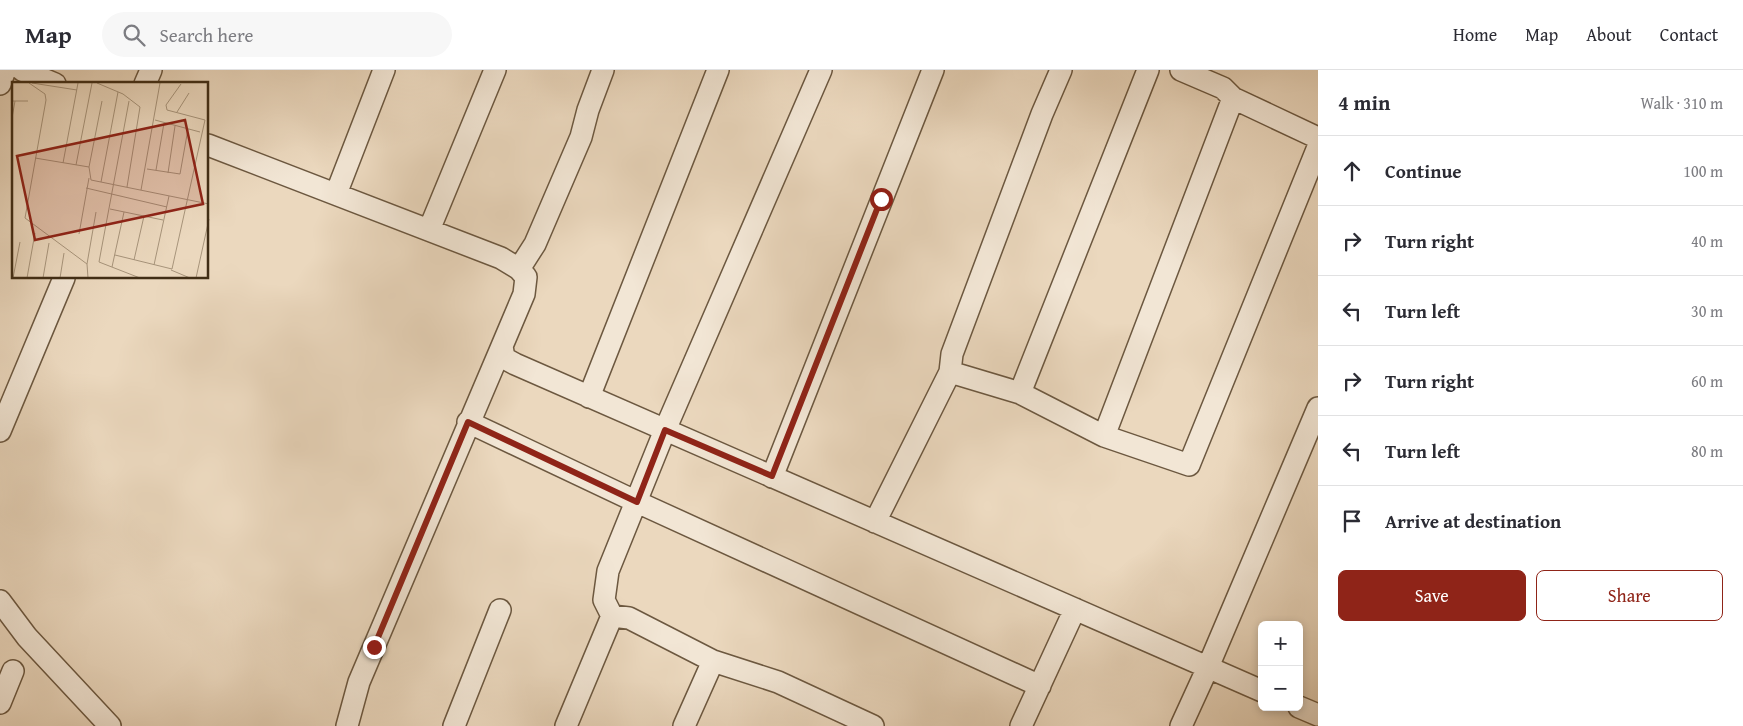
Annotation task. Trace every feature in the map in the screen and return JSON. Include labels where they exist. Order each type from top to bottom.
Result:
[{"type":"street","points":[[0,84],[5,70]]},
{"type":"street","points":[[22,70],[50,82]]},
{"type":"street","points":[[146,82],[151,70]]},
{"type":"street","points":[[336,194],[384,70]]},
{"type":"street","points":[[429,230],[495,70]]},
{"type":"street","points":[[519,269],[535,244],[578,145],[603,70]]},
{"type":"street","points":[[588,396],[718,70]]},
{"type":"street","points":[[566,726],[612,616],[604,600],[608,571],[665,430],[821,70]]},
{"type":"street","points":[[772,476],[933,70]]},
{"type":"street","points":[[875,522],[950,372],[952,354],[1042,114],[1061,70]]},
{"type":"street","points":[[1020,393],[1148,70]]},
{"type":"street","points":[[1181,70],[1223,88],[1233,98],[1318,138]]},
{"type":"street","points":[[1104,436],[1233,98]]},
{"type":"street","points":[[209,145],[500,258],[519,269],[526,277],[524,294],[468,422],[360,682],[347,726]]},
{"type":"street","points":[[950,372],[1020,393],[1104,436],[1189,465],[1318,147]]},
{"type":"street","points":[[0,431],[64,279]]},
{"type":"street","points":[[502,346],[504,358],[515,364],[1258,689]]},
{"type":"street","points":[[1181,726],[1318,408]]},
{"type":"street","points":[[468,422],[637,502],[1040,686]]},
{"type":"street","points":[[0,601],[28,637],[110,726]]},
{"type":"street","points":[[1020,726],[1075,609]]},
{"type":"street","points":[[454,726],[500,610]]},
{"type":"street","points":[[612,616],[629,618],[713,661],[778,682],[851,722],[872,726]]},
{"type":"street","points":[[684,726],[713,661]]},
{"type":"street","points":[[0,703],[13,671]]},
{"type":"street","points":[[1303,709],[1318,715]]},
{"type":"route","points":[[374,647],[468,422],[637,502],[665,430],[772,476],[881,199]]}]
